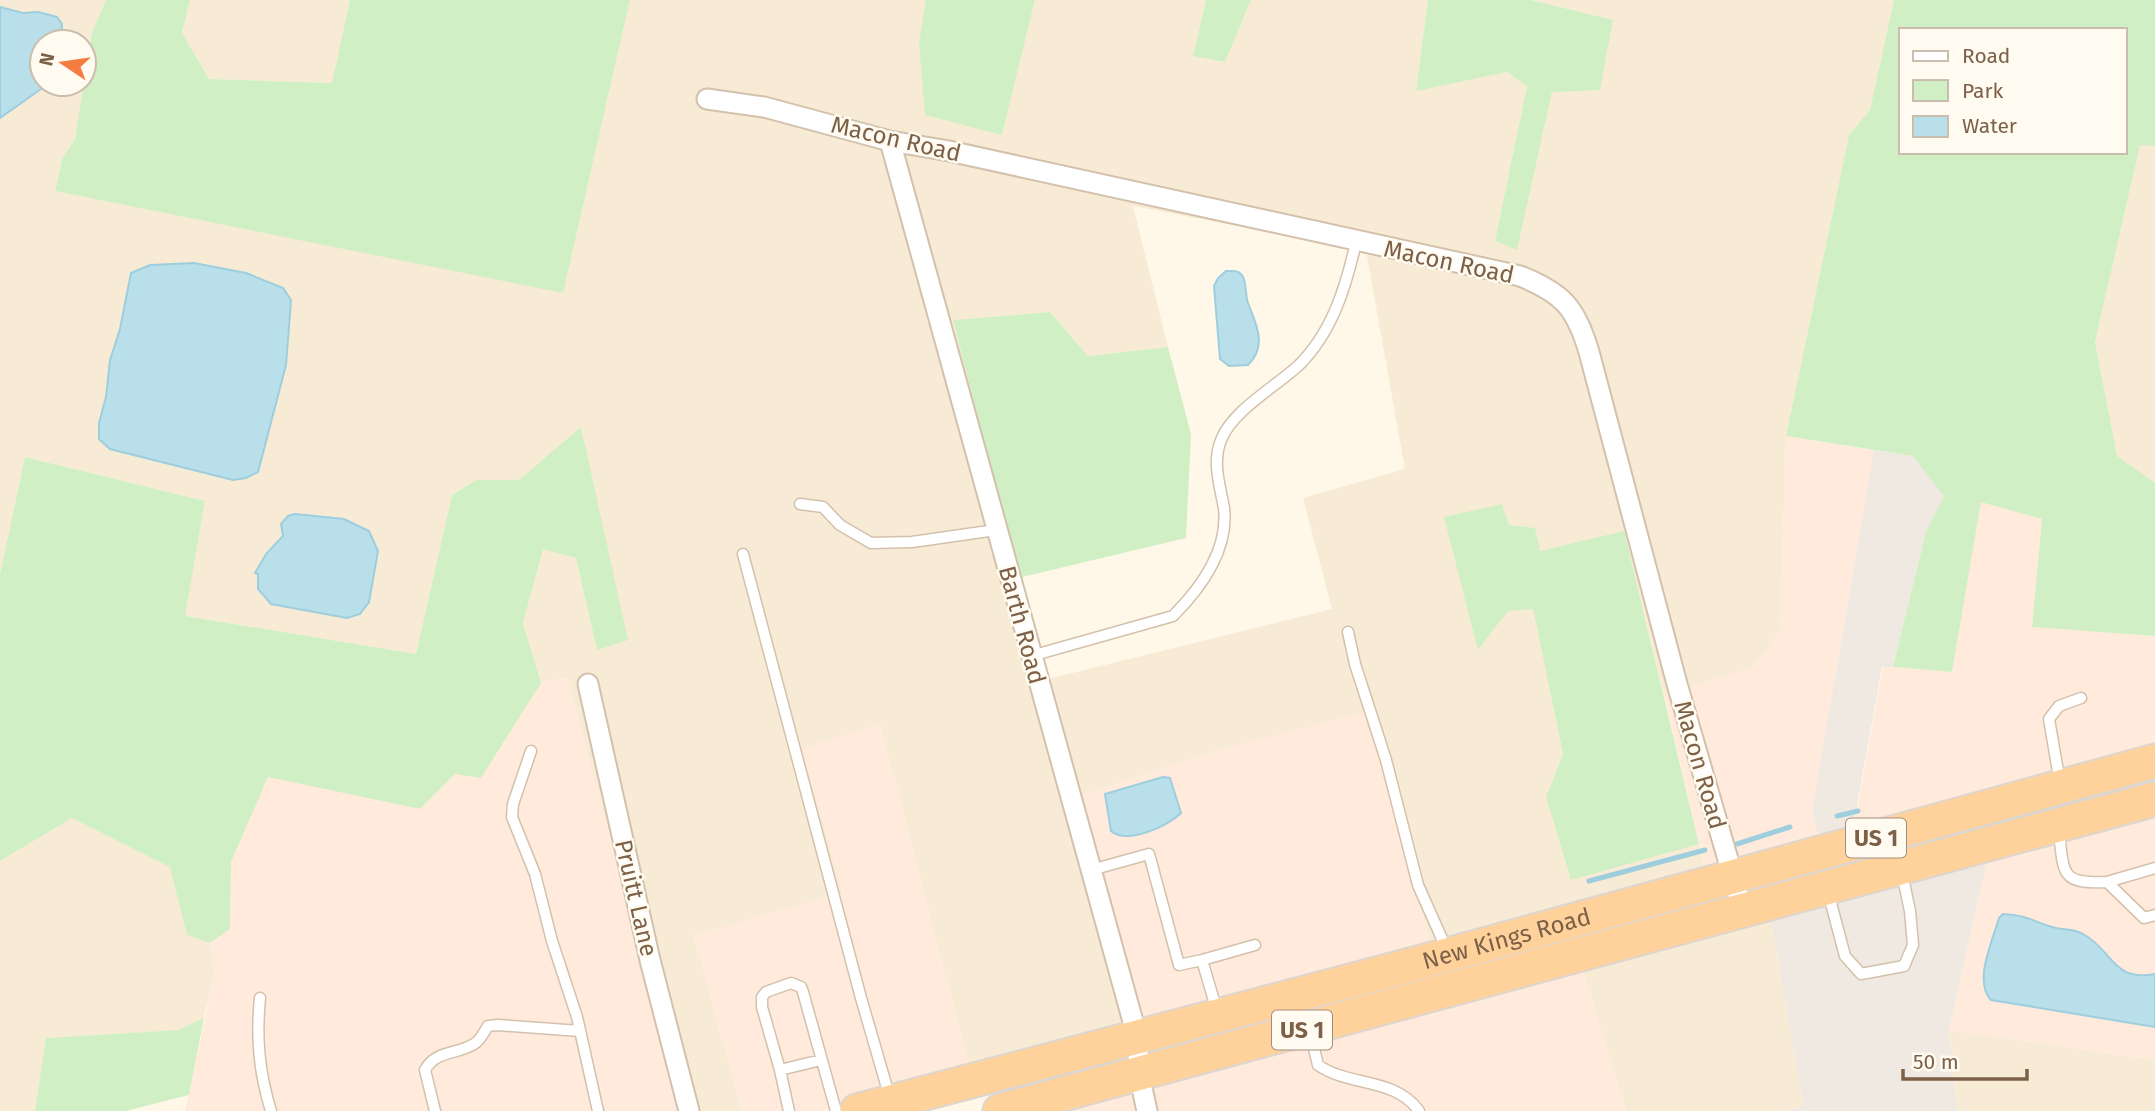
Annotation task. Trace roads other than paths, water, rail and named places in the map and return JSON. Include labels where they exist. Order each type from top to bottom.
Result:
[{"type":"highway","name":"New Kings Road","points":[[857,1111],[1448,954],[2155,761]]},
{"type":"highway","points":[[2058,826],[2061,813],[2071,804],[2155,781]]},
{"type":"highway","points":[[1866,877],[1956,834],[2028,814],[2039,807],[2054,789]]},
{"type":"highway","name":"New Kings Road","points":[[1000,1111],[1068,1097],[1139,1074],[2155,799]]},
{"type":"street","name":"Macon Road","points":[[707,99],[764,107],[890,141],[949,151],[1520,276],[1542,285],[1563,299],[1573,312],[1589,352],[1677,684],[1743,911]]},
{"type":"street","name":"Barth Road","points":[[890,141],[1136,1036],[1139,1074],[1147,1111]]},
{"type":"street","name":"Pruitt Lane","points":[[588,684],[650,960],[689,1111]]},
{"type":"lane","points":[[1030,656],[1173,616],[1200,585],[1213,564],[1223,534],[1224,511],[1218,482],[1217,457],[1220,441],[1229,425],[1299,365],[1317,342],[1347,284],[1356,242]]},
{"type":"lane","points":[[800,504],[823,507],[840,525],[871,543],[912,542],[996,530]]},
{"type":"lane","points":[[743,554],[891,1102]]},
{"type":"lane","points":[[1348,632],[1355,664],[1386,760],[1418,885],[1448,954]]},
{"type":"lane","points":[[2054,789],[2049,719],[2059,706],[2081,698]]},
{"type":"lane","points":[[531,751],[513,804],[512,817],[535,874],[552,941],[577,1017],[598,1111]]},
{"type":"lane","points":[[2058,826],[2064,869],[2071,879],[2081,883],[2107,882],[2155,868]]},
{"type":"lane","points":[[1091,870],[1149,854],[1179,965],[1255,945]]},
{"type":"lane","points":[[1827,888],[1845,956],[1861,974],[1904,966],[1913,944],[1910,911],[1901,868]]},
{"type":"lane","points":[[2107,882],[2144,918],[2155,915]]},
{"type":"lane","points":[[1202,960],[1218,1014]]},
{"type":"lane","points":[[789,1111],[762,1007],[762,997],[766,992],[791,983],[800,987],[803,992],[836,1111]]},
{"type":"lane","points":[[260,998],[258,1059],[271,1111]]},
{"type":"lane","points":[[435,1111],[425,1070],[429,1063],[436,1057],[475,1044],[488,1026],[580,1031]]},
{"type":"lane","points":[[1309,1028],[1318,1065],[1331,1074],[1374,1083],[1395,1091],[1408,1097],[1419,1111]]},
{"type":"lane","points":[[780,1070],[821,1060]]},
{"type":"water","points":[[0,7],[57,17],[62,28],[28,28],[28,98],[0,118]]},
{"type":"water","points":[[194,263],[246,273],[283,288],[291,300],[286,365],[258,472],[246,478],[233,480],[110,449],[99,439],[99,423],[106,397],[110,360],[120,329],[131,273],[150,265]]},
{"type":"water","points":[[1226,271],[1242,275],[1257,327],[1258,350],[1248,365],[1229,366],[1220,359],[1214,286]]},
{"type":"water","points":[[295,514],[344,519],[369,531],[378,551],[369,602],[360,614],[347,618],[271,604],[258,589],[258,574],[255,573],[266,554],[283,536],[281,524],[288,516]]},
{"type":"water","points":[[1163,777],[1170,778],[1181,813],[1157,828],[1137,835],[1118,835],[1111,831],[1105,794]]},
{"type":"water","points":[[2003,914],[2080,932],[2101,948],[2121,969],[2141,975],[2155,974],[2155,1027],[1991,1000],[1986,992],[1984,972],[1999,918]]},
{"type":"waterway","points":[[1837,816],[1858,811]]},
{"type":"waterway","points":[[1737,844],[1790,827]]},
{"type":"waterway","points":[[1589,881],[1705,850]]}]
